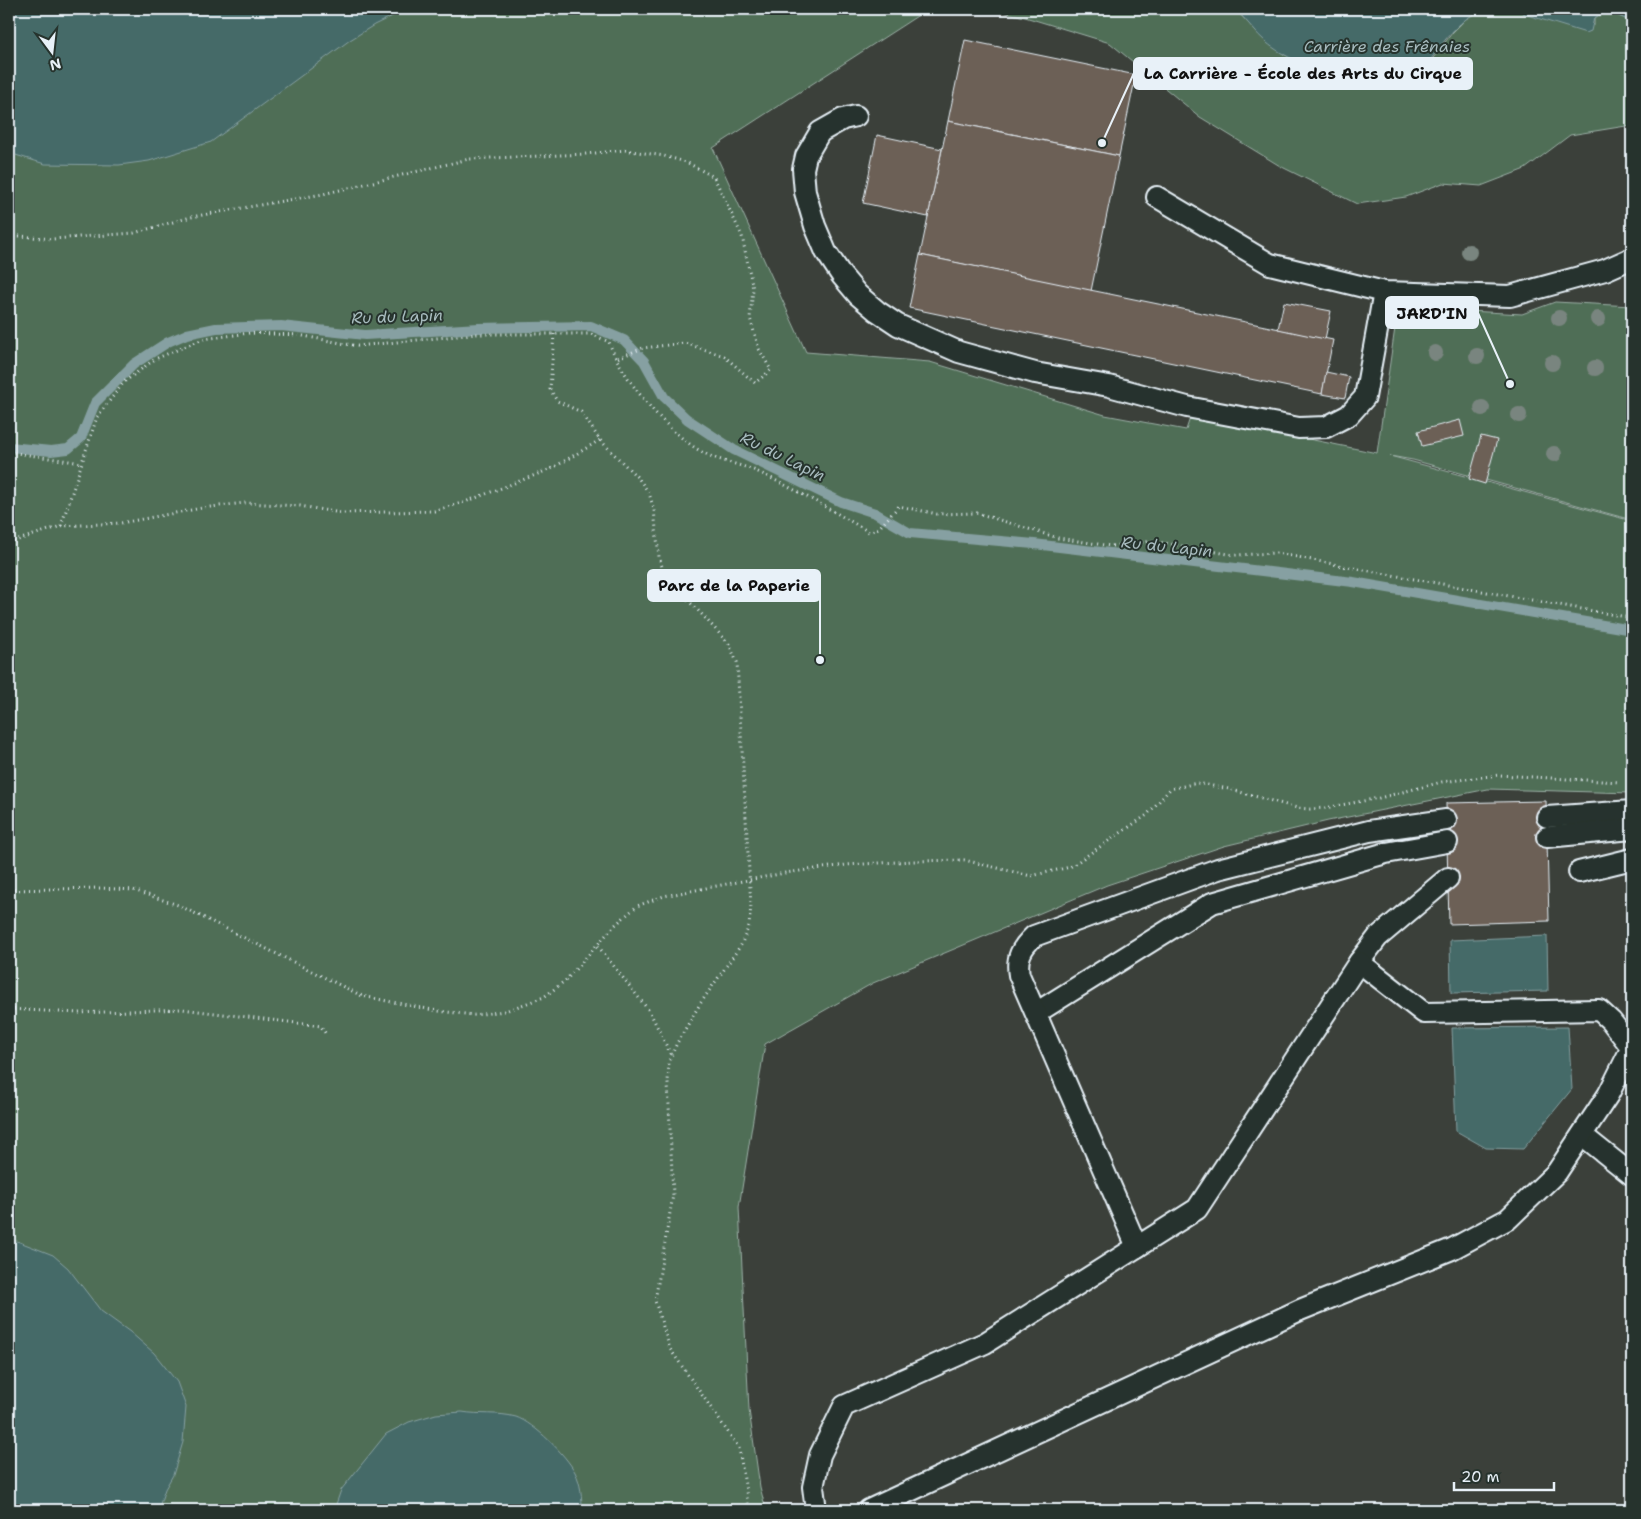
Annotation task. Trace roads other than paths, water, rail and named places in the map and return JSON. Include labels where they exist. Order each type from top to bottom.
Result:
[{"type":"lane","points":[[856,116],[843,119],[820,132],[812,142],[806,156],[803,170],[805,192],[815,226],[826,252],[858,295],[898,325],[959,352],[1035,373],[1109,386],[1187,407],[1300,428],[1326,427],[1349,415],[1365,397],[1384,292]]},
{"type":"lane","points":[[1157,197],[1270,264],[1384,292],[1510,296],[1605,270],[1632,258]]},
{"type":"lane","points":[[1547,817],[1632,811]]},
{"type":"lane","points":[[1137,1247],[1019,975],[1017,964],[1019,954],[1025,944],[1034,936],[1218,869],[1370,831],[1446,820]]},
{"type":"lane","points":[[1547,837],[1632,829]]},
{"type":"lane","points":[[1036,1013],[1212,904],[1386,853],[1447,842]]},
{"type":"lane","points":[[1579,872],[1632,859]]},
{"type":"lane","points":[[816,1510],[813,1487],[820,1455],[844,1406],[985,1343],[1197,1209],[1359,962],[1378,937],[1448,878]]},
{"type":"lane","points":[[869,1510],[1300,1310],[1452,1249],[1508,1219],[1557,1172],[1608,1095],[1632,1048],[1611,1021],[1599,1010],[1424,1012],[1359,962]]},
{"type":"lane","points":[[1608,1095],[1632,1078]]},
{"type":"lane","points":[[1582,1135],[1632,1175]]},
{"type":"water","points":[[9,9],[407,9],[374,25],[350,40],[211,142],[149,161],[119,165],[45,164],[9,153]]},
{"type":"water","name":"Carrière des Frênaies","points":[[1235,9],[1486,9],[1475,13],[1456,28],[1418,78],[1403,84],[1385,85],[1341,78],[1297,61],[1267,43]]},
{"type":"water","points":[[1517,9],[1632,9],[1632,22],[1608,11],[1594,18],[1591,31],[1586,33],[1527,15]]},
{"type":"water","points":[[1547,936],[1548,991],[1451,993],[1450,940]]},
{"type":"water","points":[[1568,1027],[1572,1089],[1523,1149],[1486,1148],[1456,1131],[1452,1028]]},
{"type":"water","points":[[17,1241],[53,1255],[68,1268],[101,1311],[130,1332],[154,1353],[177,1382],[186,1407],[183,1442],[173,1475],[165,1489],[158,1510],[9,1510],[9,1242]]},
{"type":"water","points":[[462,1412],[516,1417],[532,1426],[549,1440],[571,1465],[579,1481],[582,1510],[334,1510],[341,1490],[386,1434],[409,1422],[436,1414]]},
{"type":"waterway","name":"Ru du Lapin","points":[[9,447],[51,451],[68,449],[81,438],[95,403],[134,364],[168,342],[187,334],[216,328],[281,326],[365,335],[479,328],[591,326],[624,340],[644,361],[664,397],[687,419],[734,450],[841,502],[875,513],[910,533],[1034,544],[1353,582],[1632,630]]},
{"type":"place","name":"La Carrière - École des Arts du Cirque","points":[[1102,143]]},
{"type":"place","name":"JARD'IN","points":[[1510,384]]},
{"type":"place","name":"Parc de la Paperie","points":[[820,660]]}]
